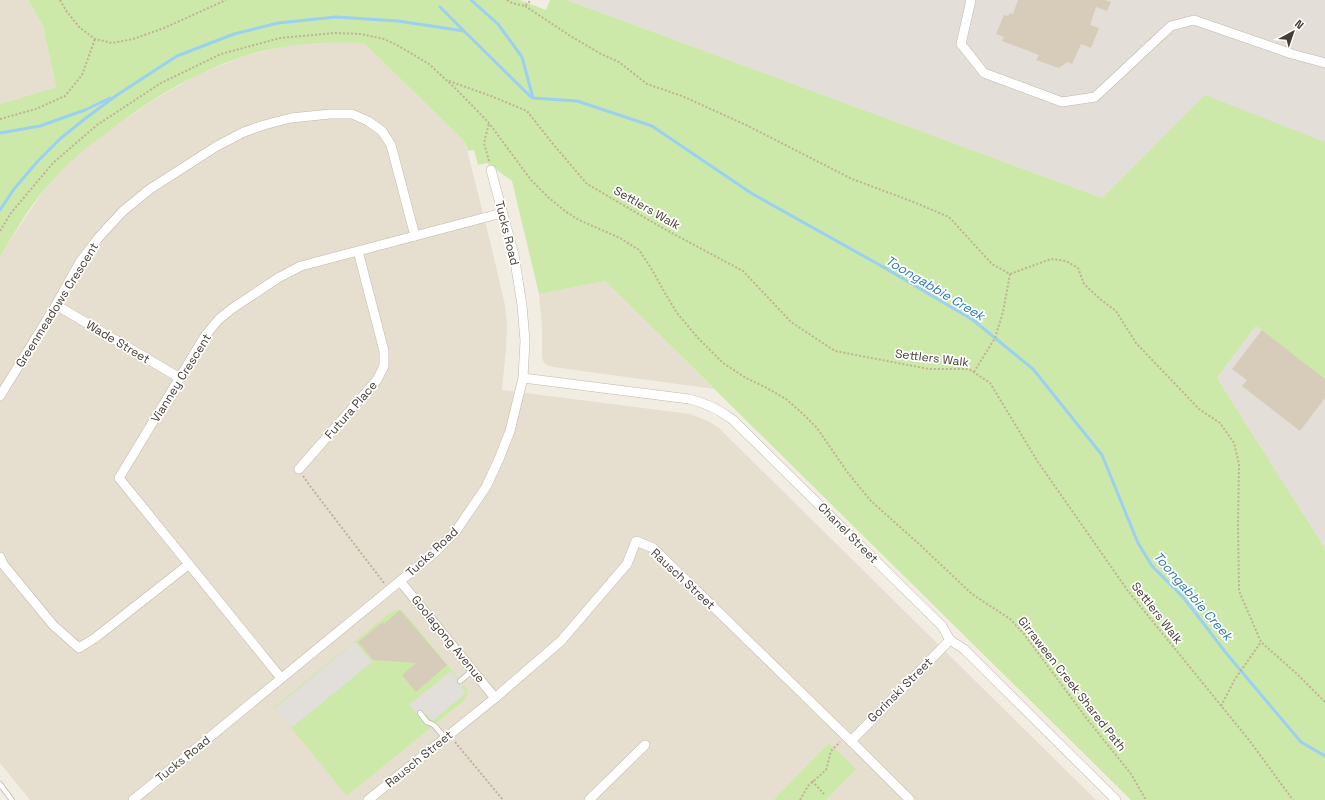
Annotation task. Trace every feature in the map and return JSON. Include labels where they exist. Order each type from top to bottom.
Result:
[{"type":"street","points":[[971,0],[968,6],[961,44],[984,73],[1062,102],[1095,97],[1171,26],[1194,20],[1292,54],[1325,63]]},
{"type":"street","name":"Greenmeadows Crescent","points":[[0,396],[56,305],[80,262],[99,237],[123,211],[150,189],[218,146],[244,132],[291,118],[330,114],[352,114],[368,121],[382,131],[391,145],[414,236]]},
{"type":"street","name":"Tucks Road","points":[[132,800],[433,554],[456,531],[486,487],[510,431],[523,378],[525,341],[522,305],[514,255],[491,170]]},
{"type":"street","name":"Vianney Crescent","points":[[281,678],[119,478],[205,336],[219,319],[233,308],[278,278],[301,266],[502,213]]},
{"type":"street","name":"Futura Place","points":[[299,469],[378,380],[384,366],[384,351],[358,251]]},
{"type":"street","name":"Wade Street","points":[[56,305],[180,378]]},
{"type":"street","name":"Chanel Street","points":[[523,378],[689,399],[704,403],[721,411],[733,420],[942,626],[950,640],[964,650],[1116,800]]},
{"type":"street","name":"Rausch Street","points":[[368,800],[495,698],[561,641],[627,564],[636,541],[653,548],[910,800]]},
{"type":"street","points":[[0,557],[3,564],[53,625],[79,648],[95,638],[188,565]]},
{"type":"street","name":"Goolagong Avenue","points":[[400,581],[495,698]]},
{"type":"street","name":"Gorinski Street","points":[[848,738],[950,640]]},
{"type":"street","points":[[589,800],[645,745]]},
{"type":"lane","points":[[460,681],[473,670]]},
{"type":"lane","points":[[420,713],[427,722],[434,725],[447,736]]},
{"type":"lane","points":[[0,784],[12,800]]},
{"type":"path","points":[[60,0],[67,12],[80,28],[95,39],[112,43],[133,39],[164,28],[226,0]]},
{"type":"path","points":[[507,0],[512,3],[525,6],[572,38],[619,62],[647,84],[682,96],[746,125],[852,179],[949,217],[992,264],[1010,274],[1051,259],[1066,261],[1078,268],[1084,284],[1116,311],[1136,343],[1199,409],[1220,423],[1234,443],[1239,464],[1239,591],[1261,642],[1297,674],[1325,702]]},
{"type":"path","points":[[525,6],[531,0]]},
{"type":"path","name":"Girraween Creek Shared Path","points":[[0,231],[11,213],[53,163],[97,124],[161,83],[221,54],[280,38],[335,33],[361,34],[384,39],[397,45],[429,64],[447,81],[489,123],[531,180],[554,202],[579,220],[620,238],[639,250],[677,313],[698,338],[723,363],[746,378],[767,388],[786,400],[803,414],[817,428],[848,473],[871,501],[972,594],[1010,619],[1024,634],[1087,720],[1131,774],[1146,800]]},
{"type":"path","points":[[0,119],[36,109],[64,96],[82,75],[95,39]]},
{"type":"path","name":"Settlers Walk","points":[[447,81],[491,96],[527,111],[587,184],[668,231],[743,271],[792,322],[835,351],[929,369],[969,369],[990,383],[1038,462],[1128,591],[1249,740],[1293,800]]},
{"type":"path","points":[[489,123],[484,143],[491,170]]},
{"type":"path","points":[[974,372],[995,338],[1003,312],[1010,274]]},
{"type":"path","points":[[299,469],[310,486],[389,590]]},
{"type":"path","points":[[1221,706],[1235,679],[1261,642]]},
{"type":"path","points":[[447,736],[503,800]]},
{"type":"path","points":[[800,800],[812,781],[826,770],[831,751],[848,738]]},
{"type":"path","points":[[812,781],[824,794]]},
{"type":"shaded area","points":[[0,0],[28,0],[43,26],[56,87],[0,104]]},
{"type":"shaded area","points":[[567,0],[1325,0],[1325,142],[1205,96],[1102,198]]},
{"type":"shaded area","points":[[337,41],[364,43],[465,142],[505,305],[507,326],[502,390],[690,414],[708,421],[719,428],[1096,800],[826,800],[855,769],[829,743],[773,800],[30,800],[0,763],[0,257],[44,190],[79,153],[121,122],[157,98],[199,74],[245,56],[291,45]],"holes":[[[401,610],[466,687],[467,697],[347,796]]]},
{"type":"shaded area","points":[[605,281],[714,389],[547,365],[543,361],[542,357],[542,328],[539,294]]},
{"type":"shaded area","points":[[1256,326],[1325,379],[1325,548],[1217,378]]},
{"type":"shaded area","points":[[355,642],[372,662],[291,728],[275,708]]},
{"type":"shaded area","points":[[451,671],[463,685],[461,687],[466,693],[432,721],[427,714],[421,719],[409,705]]},
{"type":"green space","points":[[28,0],[520,0],[546,10],[550,0],[567,0],[1102,198],[1205,95],[1325,142],[1325,379],[1256,326],[1217,378],[1325,548],[1325,800],[1131,800],[605,281],[539,294],[512,181],[487,163],[478,165],[474,150],[468,151],[465,142],[364,43],[334,42],[304,44],[259,52],[208,70],[173,88],[124,120],[86,148],[70,162],[45,189],[33,205],[0,257],[0,104],[56,87],[43,26]]},
{"type":"green space","points":[[401,610],[405,613],[466,687],[467,696],[464,701],[347,796],[274,707],[391,612]]},
{"type":"green space","points":[[829,743],[856,769],[826,800],[773,800]]},
{"type":"building","points":[[1018,0],[1105,0],[1111,2],[1107,11],[1096,7],[1090,25],[1099,28],[1091,48],[1081,44],[1072,64],[1067,62],[1059,68],[1036,60],[1039,55],[1002,41],[1004,37],[996,34],[1004,15],[1008,16],[1010,13],[1013,14]]},
{"type":"building","points":[[1262,330],[1325,379],[1325,398],[1300,431],[1242,386],[1247,380],[1232,369]]},
{"type":"building","points":[[400,610],[447,665],[416,692],[402,675],[416,663],[373,660],[358,642],[383,622],[384,624]]},
{"type":"waterway","name":"Toongabbie Creek","points":[[471,0],[498,24],[522,57],[533,98],[577,101],[652,126],[751,193],[885,268],[973,320],[1033,369],[1102,455],[1138,543],[1152,566],[1184,598],[1226,653],[1301,742],[1325,756]]},
{"type":"waterway","points":[[440,7],[464,31]]},
{"type":"waterway","points":[[0,210],[14,189],[37,162],[61,138],[117,95],[177,56],[234,34],[278,23],[336,17],[398,21],[464,31],[531,97]]},
{"type":"waterway","points":[[0,133],[40,126],[85,110],[110,98]]}]
